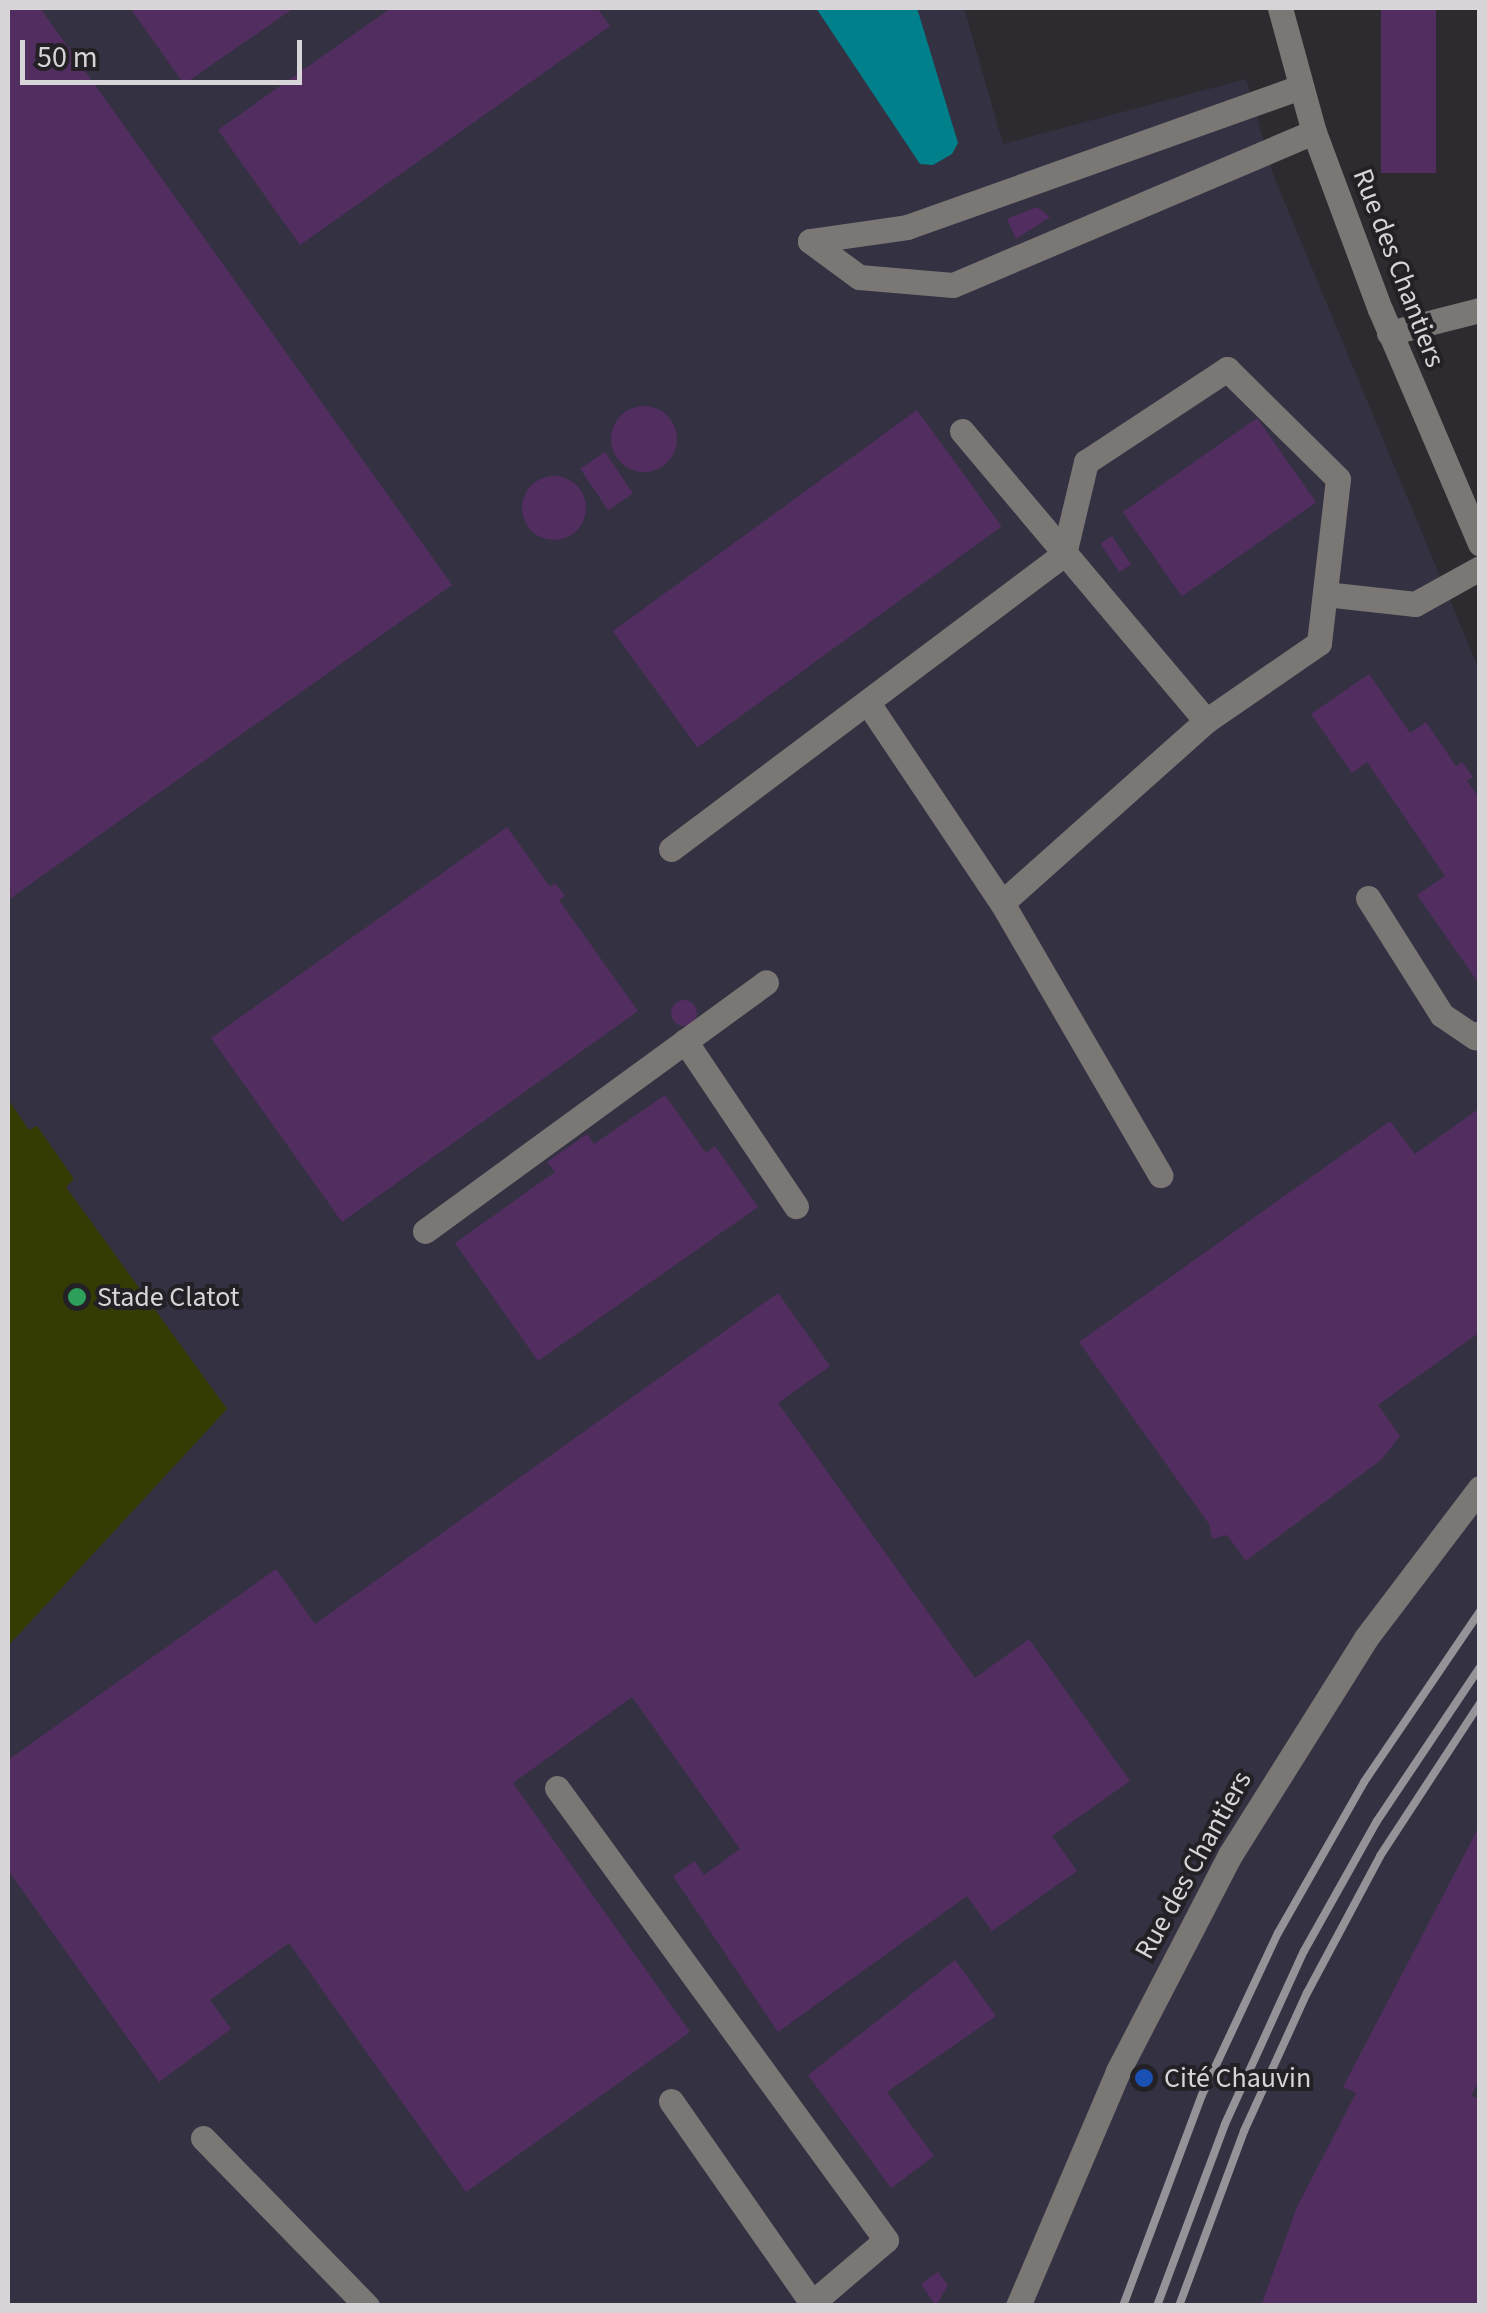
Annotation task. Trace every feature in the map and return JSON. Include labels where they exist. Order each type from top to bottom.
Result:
[{"type":"street","name":"Rue des Chantiers","points":[[1280,8],[1314,132],[1389,332],[1473,511],[1480,544]]},
{"type":"street","points":[[1300,87],[907,227],[810,241],[859,276],[953,285],[1314,132]]},
{"type":"street","points":[[1389,332],[1480,310]]},
{"type":"street","points":[[671,849],[870,706],[1064,554],[1086,462],[1227,369],[1338,480],[1319,643],[1206,721],[1002,904]]},
{"type":"street","points":[[962,431],[1206,721]]},
{"type":"street","points":[[1324,594],[1415,604],[1480,568]]},
{"type":"street","points":[[870,706],[1002,904],[1160,1175]]},
{"type":"street","points":[[1368,898],[1442,1014],[1475,1036],[1480,1033]]},
{"type":"street","points":[[425,1230],[766,982]]},
{"type":"street","points":[[685,1041],[796,1206]]},
{"type":"street","name":"Rue des Chantiers","points":[[1018,2306],[1118,2071],[1230,1855],[1366,1638],[1480,1488]]},
{"type":"street","points":[[557,1788],[886,2240],[813,2304],[671,2101]]},
{"type":"street","points":[[203,2138],[367,2306]]},
{"type":"shaded area","points":[[8,8],[964,8],[1003,144],[1246,79],[1274,177],[1479,670],[1479,2305],[8,2306]]},
{"type":"green space","name":"Stade Clatot","points":[[8,1099],[29,1130],[37,1126],[74,1179],[66,1187],[227,1409],[8,1646]]},
{"type":"water","points":[[816,8],[917,8],[958,143],[952,154],[933,165],[920,164]]},
{"type":"building","points":[[8,8],[40,8],[452,585],[8,900]]},
{"type":"building","points":[[130,8],[294,8],[184,84]]},
{"type":"building","points":[[391,8],[597,8],[610,26],[300,245],[218,130]]},
{"type":"building","points":[[1381,8],[1436,8],[1436,173],[1381,173]]},
{"type":"building","points":[[1037,207],[1050,217],[1016,239],[1007,219]]},
{"type":"building","points":[[644,406],[657,408],[667,416],[675,426],[675,452],[667,462],[657,470],[644,472],[631,470],[621,462],[613,452],[611,439],[613,426],[621,416],[631,408]]},
{"type":"building","points":[[917,410],[1002,526],[697,748],[613,631]]},
{"type":"building","points":[[1257,418],[1316,502],[1182,596],[1123,512]]},
{"type":"building","points":[[605,452],[633,493],[608,510],[580,469]]},
{"type":"building","points":[[554,476],[577,485],[586,508],[577,531],[554,540],[531,531],[522,508],[531,485]]},
{"type":"building","points":[[1112,536],[1131,564],[1119,572],[1100,544]]},
{"type":"building","points":[[1369,674],[1410,733],[1426,722],[1456,766],[1462,762],[1473,777],[1467,781],[1480,799],[1480,985],[1417,895],[1445,876],[1367,762],[1352,773],[1311,714]]},
{"type":"building","points":[[507,827],[550,887],[555,883],[565,896],[559,900],[638,1011],[342,1222],[211,1038]]},
{"type":"building","points":[[684,1000],[693,1004],[697,1013],[693,1022],[684,1026],[675,1022],[671,1013],[675,1004]]},
{"type":"building","points":[[665,1095],[706,1153],[715,1146],[758,1207],[538,1361],[455,1243],[555,1172],[547,1162],[587,1134],[594,1144]]},
{"type":"building","points":[[1480,1108],[1480,1332],[1378,1405],[1400,1436],[1381,1460],[1246,1561],[1227,1535],[1212,1539],[1209,1524],[1079,1342],[1390,1121],[1415,1154]]},
{"type":"building","points":[[778,1293],[830,1366],[778,1403],[975,1678],[1029,1639],[1130,1781],[1052,1836],[1077,1871],[992,1931],[967,1896],[778,2032],[673,1876],[695,1861],[704,1875],[740,1849],[632,1697],[513,1783],[690,2032],[466,2192],[289,1943],[210,2000],[231,2029],[159,2082],[8,1870],[8,1760],[276,1569],[315,1624]]},
{"type":"building","points":[[1480,1825],[1480,2079],[1471,2096],[1480,2099],[1480,2306],[1261,2306],[1297,2207],[1356,2093],[1343,2087]]},
{"type":"building","points":[[955,1960],[996,2016],[887,2092],[934,2156],[891,2188],[808,2075]]},
{"type":"building","points":[[938,2272],[948,2285],[936,2306],[921,2284]]},
{"type":"railway","points":[[1123,2306],[1202,2095],[1278,1933],[1364,1782],[1480,1611]]},
{"type":"railway","points":[[1157,2306],[1225,2124],[1304,1951],[1377,1821],[1480,1667]]},
{"type":"railway","points":[[1179,2306],[1244,2131],[1307,1993],[1380,1856],[1480,1703]]},
{"type":"place","name":"Stade Clatot","points":[[77,1297]]},
{"type":"place","name":"Cité Chauvin","points":[[1144,2078]]}]
